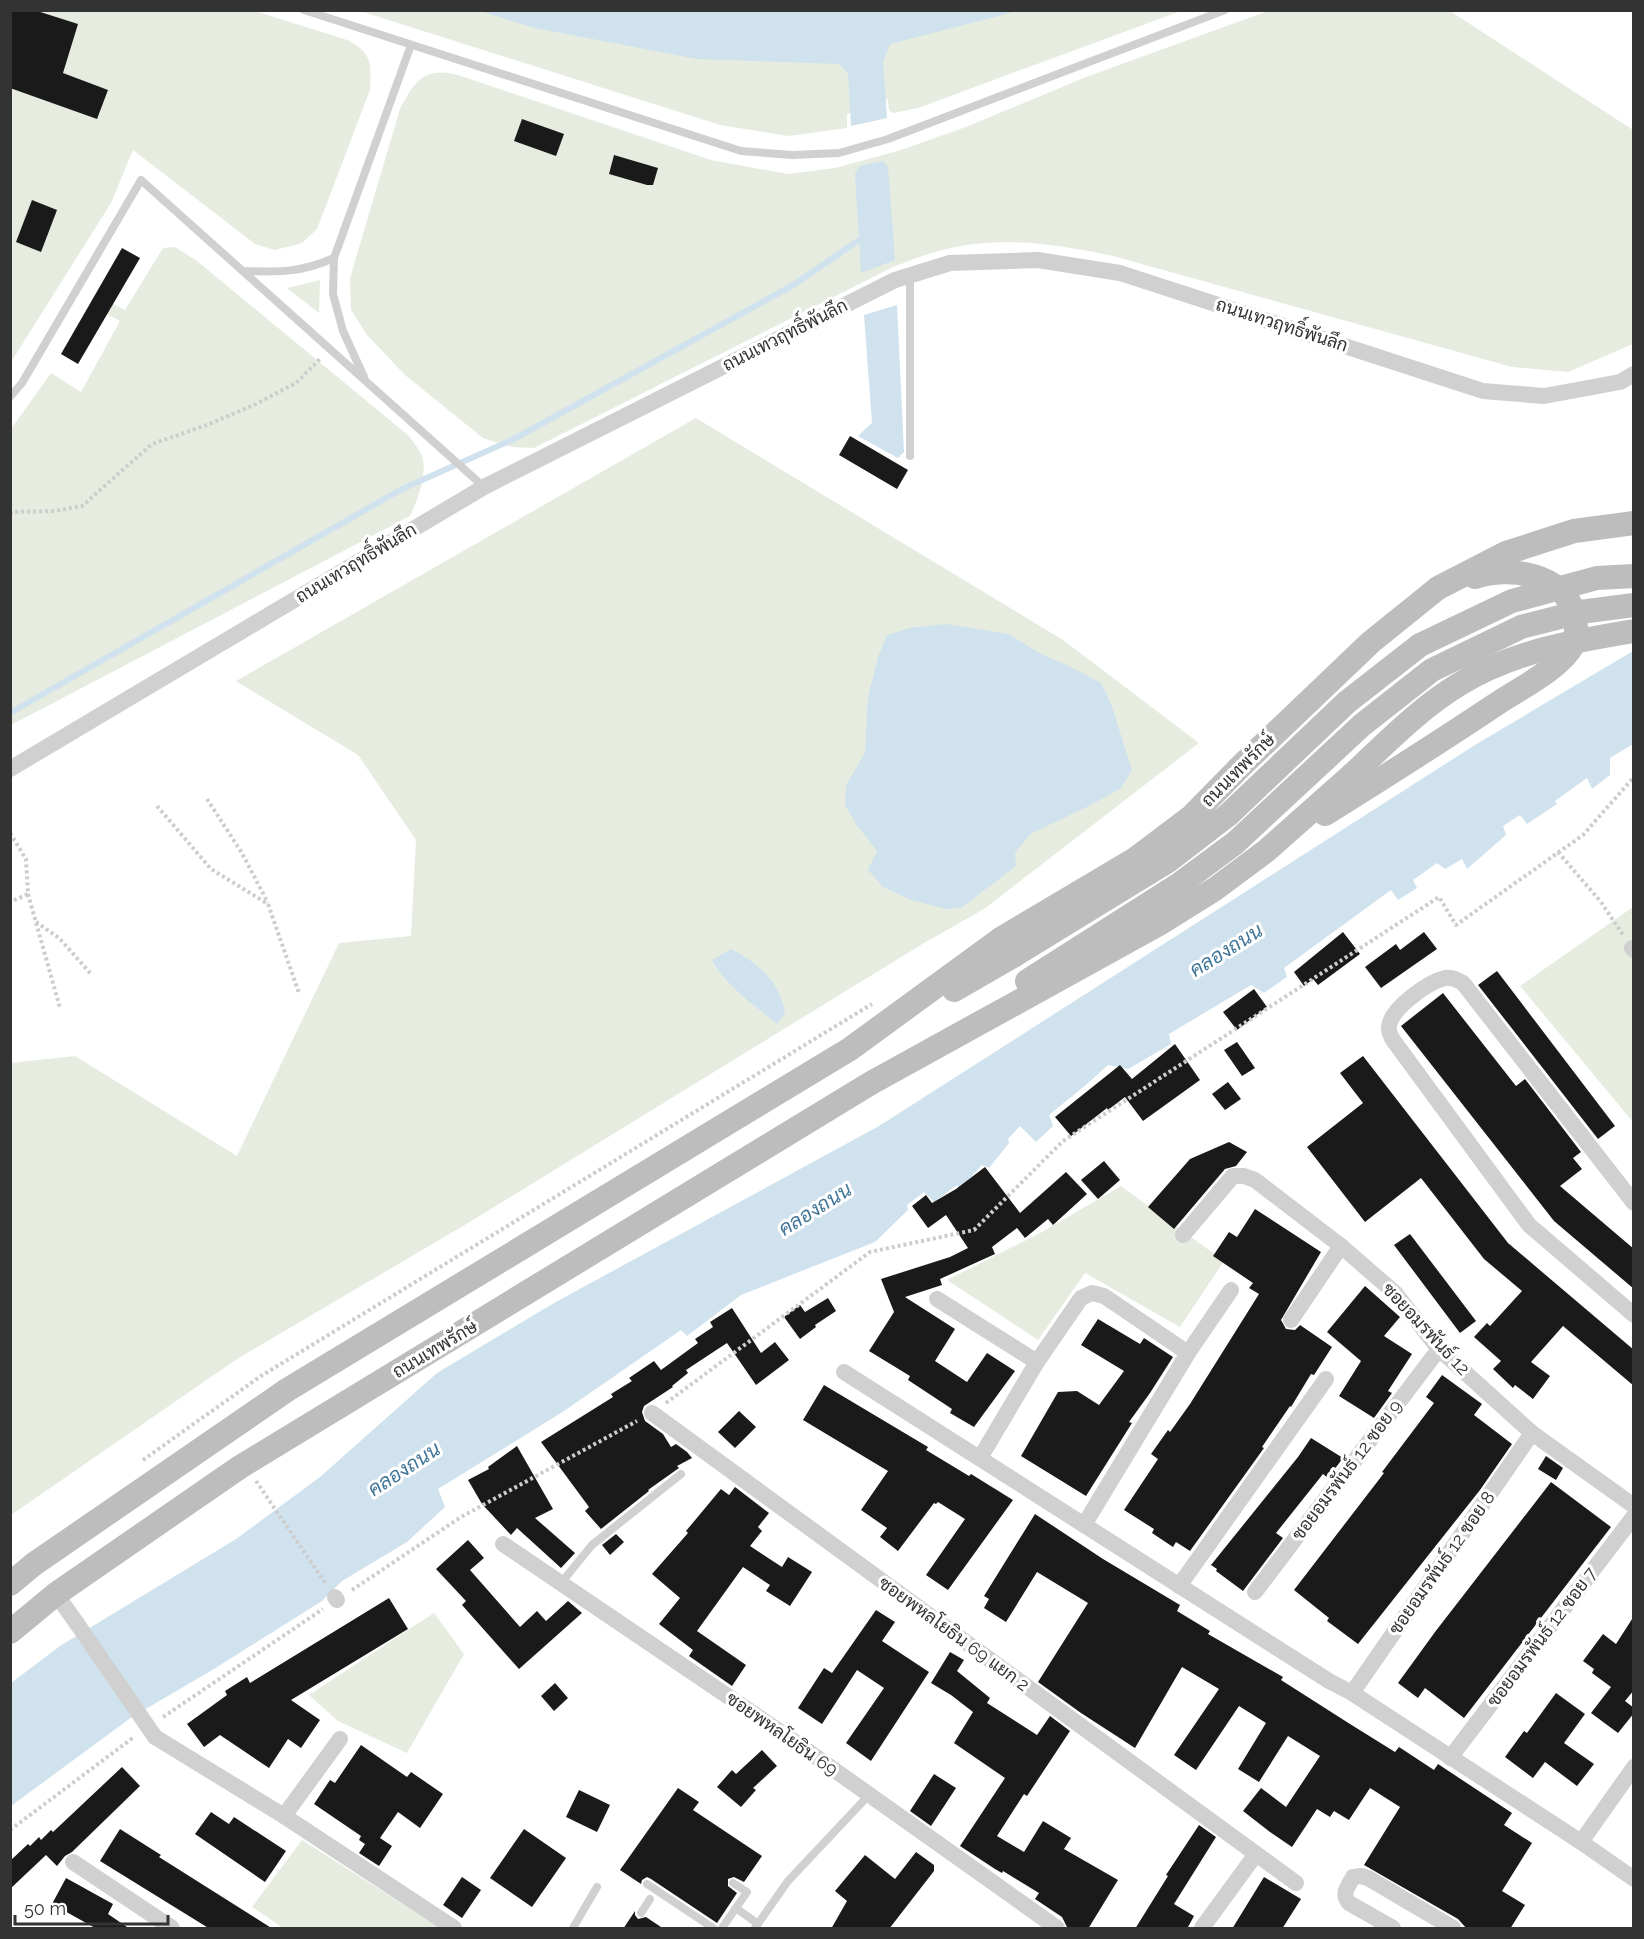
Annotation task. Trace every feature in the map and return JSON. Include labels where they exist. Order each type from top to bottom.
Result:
[{"type":"main road","name":"ถนนเทพรักษ์","points":[[850,1049],[1002,938],[1135,859],[1192,816],[1371,642],[1438,588],[1506,553],[1574,531],[1633,523]]},
{"type":"main road","points":[[1266,851],[1403,766],[1558,663],[1573,645],[1577,627],[1572,608],[1565,595],[1538,576],[1510,572],[1485,574],[1438,588]]},
{"type":"main road","name":"ถนนเทพรักษ์","points":[[10,1584],[34,1564],[287,1390],[850,1049],[1013,956],[1168,861],[1228,815],[1347,702],[1420,645],[1512,601],[1597,578],[1634,576]]},
{"type":"main road","name":"ถนนเทพรักษ์","points":[[10,1632],[56,1594],[240,1467],[871,1083],[1181,883],[1235,843],[1362,725],[1432,670],[1521,627],[1580,612],[1634,605]]},
{"type":"main road","name":"ถนนเทพรักษ์","points":[[871,1083],[1159,924],[1215,889],[1266,851],[1419,713],[1459,684],[1514,658],[1572,641],[1634,631]]},
{"type":"street","name":"ถนนเทวฤทธิ์พันลึก","points":[[10,769],[484,487],[903,277],[950,263],[1038,260],[1120,273],[1483,391],[1544,396],[1620,382],[1634,374]]},
{"type":"street","points":[[1634,1203],[1463,983],[1446,978],[1434,983],[1411,997],[1392,1017],[1388,1028],[1393,1040],[1529,1225],[1634,1315]]},
{"type":"street","name":"ซอยอมรพันธ์ 12","points":[[1183,1235],[1233,1176],[1244,1176],[1254,1180],[1341,1246],[1395,1293],[1439,1348],[1532,1433],[1634,1506]]},
{"type":"street","points":[[1291,1320],[1341,1246]]},
{"type":"street","points":[[1084,1525],[1188,1353],[1231,1290]]},
{"type":"street","points":[[980,1458],[1037,1362],[1081,1298],[1092,1293],[1104,1296],[1188,1353]]},
{"type":"street","points":[[937,1299],[1037,1362]]},
{"type":"street","name":"ซอยอมรพันธ์ 12 ซอย 9","points":[[1255,1592],[1439,1348]]},
{"type":"street","points":[[844,1372],[1329,1681],[1352,1693],[1634,1879]]},
{"type":"street","points":[[1179,1586],[1326,1379]]},
{"type":"street","name":"ซอยพหลโยธิน 69 แยก 2","points":[[652,1413],[1296,1883]]},
{"type":"street","name":"ซอยอมรพันธ์ 12 ซอย 8","points":[[1352,1693],[1532,1433]]},
{"type":"street","name":"ซอยอมรพันธ์ 12 ซอย 7","points":[[1450,1758],[1634,1516]]},
{"type":"street","name":"ซอยพหลโยธิน 69","points":[[503,1544],[788,1737],[1058,1929]]},
{"type":"street","points":[[56,1594],[154,1730],[454,1929]]},
{"type":"street","points":[[284,1816],[340,1739]]},
{"type":"street","points":[[1581,1842],[1634,1767]]},
{"type":"street","points":[[1202,1929],[1256,1854]]},
{"type":"street","points":[[73,1862],[172,1929]]},
{"type":"street","points":[[1393,1929],[1349,1903],[1345,1898],[1345,1891],[1353,1877],[1368,1878],[1453,1929]]},
{"type":"lane","points":[[304,10],[741,151],[792,155],[839,153],[888,139],[1225,10]]},
{"type":"lane","points":[[367,382],[343,331],[333,294],[334,258],[411,45]]},
{"type":"lane","points":[[10,397],[22,383],[141,180],[484,487]]},
{"type":"lane","points":[[243,271],[282,272],[312,267],[334,258]]},
{"type":"lane","points":[[903,277],[910,456]]},
{"type":"lane","points":[[560,1584],[592,1545],[681,1474]]},
{"type":"lane","points":[[736,1908],[756,1926],[788,1881],[869,1795]]},
{"type":"lane","points":[[722,1929],[747,1892],[733,1883]]},
{"type":"lane","points":[[647,1884],[713,1929]]},
{"type":"lane","points":[[573,1929],[597,1887]]},
{"type":"lane","points":[[641,1913],[650,1899]]},
{"type":"path","points":[[10,514],[12,512],[55,511],[82,506],[152,444],[207,425],[256,404],[296,382],[330,349]]},
{"type":"path","points":[[154,1730],[336,1599],[461,1517],[652,1413],[870,1252],[974,1230],[1063,1141],[1439,897],[1456,925],[1583,835],[1634,777]]},
{"type":"path","points":[[207,799],[242,853],[268,904],[299,993]]},
{"type":"path","points":[[157,806],[212,869],[268,904]]},
{"type":"path","points":[[10,833],[26,859],[28,894],[60,1008]]},
{"type":"path","points":[[1558,852],[1601,902],[1633,949]]},
{"type":"path","points":[[10,902],[28,894]]},
{"type":"path","points":[[36,922],[58,938],[92,975]]},
{"type":"path","points":[[136,1465],[261,1377],[881,998]]},
{"type":"path","points":[[254,1477],[336,1599]]},
{"type":"path","points":[[10,1830],[134,1737]]},
{"type":"shaded area","points":[[11,11],[255,11],[347,40],[355,45],[369,60],[370,90],[317,229],[302,243],[275,250],[255,244],[133,150],[111,203],[11,362]]},
{"type":"shaded area","points":[[360,11],[1181,11],[918,108],[893,113],[889,110],[888,99],[847,114],[847,128],[788,136],[720,125]]},
{"type":"shaded area","points":[[1268,11],[1450,11],[1633,130],[1633,344],[1568,372],[1512,367],[1113,256],[1049,245],[984,243],[942,250],[893,267],[534,448],[512,447],[483,438],[405,375],[367,335],[351,310],[350,278],[400,109],[410,91],[428,75],[446,73],[458,75],[711,160],[788,174],[835,168],[901,150],[966,127],[1086,77]]},
{"type":"shaded area","points":[[175,247],[197,261],[409,436],[422,456],[424,470],[418,495],[410,516],[11,725],[11,429],[51,373],[81,392],[120,321],[92,306],[98,296],[125,310],[163,248]]},
{"type":"shaded area","points":[[320,280],[319,313],[287,288]]},
{"type":"shaded area","points":[[696,418],[1063,640],[1199,743],[984,909],[924,943],[468,1223],[237,1359],[11,1515],[11,1063],[75,1056],[237,1156],[339,943],[411,936],[416,840],[358,755],[236,681]]},
{"type":"shaded area","points":[[1633,907],[1633,1122],[1520,986]]},
{"type":"shaded area","points":[[1121,1186],[1224,1261],[1180,1327],[1085,1273],[1038,1340],[947,1280],[1042,1232]]},
{"type":"shaded area","points":[[434,1613],[464,1654],[407,1753],[338,1721],[309,1695]]},
{"type":"shaded area","points":[[302,1840],[440,1928],[283,1928],[252,1907]]},
{"type":"water","points":[[480,11],[1018,11],[890,44],[883,62],[887,118],[851,126],[848,74],[839,64],[697,59],[535,28]]},
{"type":"water","points":[[883,161],[888,167],[895,260],[861,273],[855,174],[859,166]]},
{"type":"water","points":[[897,305],[904,452],[898,458],[858,436],[872,423],[864,315]]},
{"type":"water","points":[[946,624],[1008,634],[1043,655],[1101,683],[1111,704],[1132,770],[1121,788],[1030,834],[1015,853],[1016,866],[961,908],[947,909],[911,900],[883,887],[868,870],[877,851],[856,824],[845,805],[846,785],[865,753],[868,697],[878,657],[887,635],[910,628]]},
{"type":"water","name":"คลองถนน","points":[[1633,651],[1633,744],[1610,758],[1610,775],[1592,789],[1587,778],[1555,801],[1557,804],[1527,824],[1520,815],[1503,826],[1506,835],[1467,869],[1462,859],[1445,869],[1437,863],[1413,880],[1417,888],[1398,900],[1391,890],[1284,968],[1287,977],[1264,993],[1251,985],[1169,1034],[1171,1044],[1128,1069],[1108,1065],[1049,1115],[1053,1126],[1036,1142],[1020,1126],[1008,1139],[1009,1143],[989,1168],[982,1165],[967,1181],[962,1193],[957,1185],[934,1202],[924,1192],[907,1205],[908,1210],[875,1242],[741,1295],[687,1336],[681,1330],[564,1411],[438,1489],[445,1507],[407,1542],[342,1581],[322,1601],[132,1717],[11,1806],[11,1683],[60,1646],[236,1539],[320,1477],[437,1373],[554,1303],[879,1126],[1475,745]]},
{"type":"water","points":[[731,949],[759,967],[773,982],[785,1013],[777,1024],[733,987],[712,960]]},
{"type":"building","points":[[10,10],[34,10],[78,24],[63,73],[108,90],[97,119],[10,88]]},
{"type":"building","points":[[522,119],[564,134],[556,156],[514,141]]},
{"type":"building","points":[[614,155],[658,168],[653,185],[609,174]]},
{"type":"building","points":[[32,200],[57,210],[41,252],[16,242]]},
{"type":"building","points":[[122,248],[140,258],[78,364],[61,354]]},
{"type":"building","points":[[850,436],[908,470],[897,489],[839,455]]},
{"type":"building","points":[[1343,932],[1360,954],[1318,985],[1313,979],[1304,986],[1294,972]]},
{"type":"building","points":[[1424,932],[1437,949],[1381,988],[1365,967],[1396,944],[1400,950]]},
{"type":"building","points":[[1497,971],[1615,1126],[1598,1139],[1478,985]]},
{"type":"building","points":[[1254,989],[1267,1007],[1237,1030],[1223,1012]]},
{"type":"building","points":[[1443,993],[1516,1086],[1525,1079],[1581,1152],[1573,1158],[1582,1169],[1560,1186],[1634,1249],[1634,1289],[1554,1221],[1401,1026]]},
{"type":"building","points":[[1237,1042],[1255,1068],[1242,1076],[1224,1050]]},
{"type":"building","points":[[1175,1044],[1200,1080],[1143,1121],[1125,1097],[1071,1136],[1055,1117],[1120,1065],[1132,1079]]},
{"type":"building","points":[[1363,1056],[1508,1243],[1634,1350],[1634,1386],[1563,1326],[1531,1362],[1550,1376],[1533,1399],[1515,1385],[1513,1388],[1493,1369],[1501,1361],[1474,1337],[1487,1323],[1490,1326],[1522,1291],[1484,1259],[1421,1178],[1365,1222],[1307,1147],[1363,1103],[1340,1073]]},
{"type":"building","points":[[1228,1082],[1241,1099],[1225,1110],[1212,1094]]},
{"type":"building","points":[[1229,1142],[1247,1152],[1236,1166],[1225,1169],[1174,1229],[1148,1207],[1190,1159]]},
{"type":"building","points":[[1104,1161],[1120,1180],[1098,1199],[1081,1180]]},
{"type":"building","points":[[985,1167],[1020,1213],[1066,1172],[1087,1194],[1053,1225],[1048,1219],[1025,1238],[1017,1228],[992,1247],[995,1254],[940,1279],[942,1285],[905,1297],[955,1329],[935,1361],[967,1382],[987,1353],[1015,1371],[974,1427],[950,1413],[952,1409],[908,1380],[910,1376],[869,1351],[894,1312],[881,1279],[950,1257],[968,1248],[946,1215],[928,1228],[912,1206],[926,1195],[932,1203],[956,1189]]},
{"type":"building","points":[[1255,1209],[1321,1252],[1281,1320],[1286,1329],[1295,1330],[1300,1325],[1332,1347],[1314,1375],[1311,1374],[1262,1447],[1264,1448],[1190,1551],[1176,1542],[1173,1547],[1152,1533],[1154,1529],[1124,1510],[1158,1459],[1151,1454],[1190,1404],[1259,1294],[1249,1288],[1253,1283],[1213,1256],[1229,1232],[1237,1237]]},
{"type":"building","points":[[1410,1234],[1476,1321],[1460,1333],[1394,1245]]},
{"type":"building","points":[[1365,1286],[1400,1317],[1384,1336],[1412,1354],[1388,1391],[1392,1393],[1374,1418],[1339,1396],[1361,1361],[1327,1332]]},
{"type":"building","points":[[828,1298],[836,1311],[815,1325],[816,1327],[800,1339],[784,1317],[800,1305],[805,1312]]},
{"type":"building","points":[[732,1308],[761,1353],[775,1342],[789,1360],[756,1385],[727,1343],[686,1370],[688,1373],[673,1387],[644,1406],[642,1412],[645,1421],[663,1434],[671,1447],[676,1444],[692,1458],[677,1466],[679,1468],[601,1529],[585,1511],[589,1507],[541,1442],[613,1397],[611,1394],[632,1381],[629,1378],[654,1361],[661,1370],[698,1343],[695,1339],[713,1327],[710,1322]]},
{"type":"building","points":[[1098,1319],[1140,1344],[1144,1338],[1173,1357],[1129,1422],[1132,1423],[1086,1496],[1021,1456],[1058,1392],[1077,1391],[1099,1405],[1124,1371],[1081,1345]]},
{"type":"building","points":[[1442,1375],[1482,1404],[1474,1415],[1512,1444],[1480,1490],[1358,1644],[1327,1621],[1329,1618],[1294,1590],[1384,1473],[1382,1472],[1434,1403],[1426,1397]]},
{"type":"building","points":[[824,1385],[928,1447],[926,1450],[1013,1500],[948,1590],[926,1575],[965,1519],[938,1502],[934,1503],[898,1551],[880,1537],[887,1528],[861,1510],[888,1471],[803,1420]]},
{"type":"building","points":[[739,1411],[756,1427],[735,1448],[718,1432]]},
{"type":"building","points":[[1311,1438],[1343,1458],[1328,1478],[1323,1474],[1276,1533],[1283,1538],[1243,1591],[1211,1565]]},
{"type":"building","points":[[517,1446],[553,1509],[535,1518],[575,1553],[561,1568],[517,1528],[511,1535],[482,1504],[468,1480],[489,1469],[488,1467]]},
{"type":"building","points":[[1546,1456],[1563,1468],[1556,1480],[1538,1469]]},
{"type":"building","points":[[1551,1482],[1611,1527],[1464,1718],[1425,1688],[1418,1698],[1398,1683]]},
{"type":"building","points":[[735,1487],[769,1513],[758,1527],[762,1531],[750,1546],[782,1567],[788,1557],[812,1572],[790,1606],[766,1591],[770,1585],[743,1567],[697,1631],[746,1665],[732,1686],[689,1656],[693,1650],[659,1624],[680,1598],[652,1574],[688,1533],[686,1531],[721,1489],[729,1495]]},
{"type":"building","points":[[1035,1514],[1103,1559],[1180,1605],[1177,1611],[1210,1631],[1208,1634],[1283,1677],[1281,1680],[1350,1724],[1395,1752],[1399,1747],[1434,1770],[1438,1764],[1512,1813],[1504,1825],[1532,1843],[1502,1891],[1525,1905],[1510,1929],[1467,1929],[1458,1919],[1364,1865],[1400,1807],[1370,1788],[1349,1820],[1334,1811],[1330,1817],[1317,1809],[1292,1847],[1243,1811],[1261,1788],[1286,1807],[1320,1756],[1288,1736],[1259,1782],[1238,1769],[1266,1723],[1239,1706],[1196,1770],[1174,1755],[1219,1689],[1182,1667],[1135,1748],[1038,1682],[1088,1603],[1037,1572],[1006,1622],[984,1608],[989,1599],[984,1596]]},
{"type":"building","points":[[616,1534],[624,1542],[610,1555],[602,1545]]},
{"type":"building","points":[[468,1540],[484,1558],[470,1570],[520,1627],[537,1611],[546,1621],[568,1601],[582,1613],[519,1669],[462,1605],[466,1601],[436,1569]]},
{"type":"building","points":[[389,1598],[408,1629],[291,1700],[320,1720],[301,1748],[288,1739],[269,1768],[220,1735],[204,1747],[187,1724],[227,1695],[225,1691],[247,1677],[250,1683]]},
{"type":"building","points":[[876,1610],[895,1622],[882,1641],[929,1672],[871,1761],[846,1743],[884,1688],[857,1670],[822,1724],[798,1708],[824,1668],[832,1673]]},
{"type":"building","points":[[1634,1616],[1634,1690],[1625,1701],[1634,1708],[1634,1713],[1618,1733],[1591,1713],[1611,1687],[1592,1673],[1594,1669],[1583,1661],[1603,1634],[1616,1644]]},
{"type":"building","points":[[950,1652],[964,1660],[957,1671],[990,1698],[987,1703],[1037,1735],[1050,1716],[1070,1731],[1027,1796],[1024,1794],[997,1836],[1024,1852],[1043,1821],[1071,1838],[1064,1849],[1118,1880],[1088,1929],[1070,1929],[1062,1917],[1035,1899],[1039,1893],[1003,1871],[1002,1873],[995,1869],[960,1846],[1005,1778],[954,1743],[973,1712],[931,1683]]},
{"type":"building","points":[[555,1683],[568,1698],[554,1711],[541,1696]]},
{"type":"building","points":[[1556,1693],[1585,1714],[1564,1743],[1594,1764],[1577,1786],[1545,1762],[1533,1778],[1505,1757],[1524,1731],[1527,1733]]},
{"type":"building","points":[[361,1745],[407,1777],[411,1772],[443,1794],[420,1828],[398,1812],[380,1838],[392,1846],[379,1866],[359,1853],[365,1844],[359,1840],[361,1836],[314,1804],[330,1780],[335,1783]]},
{"type":"building","points":[[762,1750],[777,1766],[753,1788],[756,1790],[741,1807],[717,1787],[732,1770],[736,1774]]},
{"type":"building","points":[[122,1767],[140,1786],[57,1866],[46,1855],[10,1889],[10,1861],[28,1844],[30,1846],[39,1837],[41,1840],[51,1830],[53,1832]]},
{"type":"building","points":[[934,1774],[956,1788],[931,1826],[910,1811]]},
{"type":"building","points":[[678,1788],[699,1802],[693,1810],[762,1856],[744,1882],[734,1877],[728,1879],[728,1886],[737,1893],[717,1923],[651,1879],[647,1877],[642,1880],[641,1884],[620,1870]]},
{"type":"building","points":[[579,1790],[610,1805],[597,1832],[566,1817]]},
{"type":"building","points":[[211,1812],[229,1824],[234,1817],[286,1851],[265,1882],[195,1834]]},
{"type":"building","points":[[1199,1825],[1216,1837],[1174,1904],[1194,1916],[1187,1929],[1135,1929],[1168,1876],[1166,1875]]},
{"type":"building","points":[[120,1829],[161,1855],[159,1857],[273,1929],[210,1929],[100,1861]]},
{"type":"building","points":[[524,1829],[566,1858],[532,1907],[490,1878]]},
{"type":"building","points":[[916,1852],[934,1865],[934,1871],[889,1929],[831,1929],[847,1901],[835,1891],[865,1855],[895,1879]]},
{"type":"building","points":[[462,1877],[481,1890],[462,1918],[443,1905]]},
{"type":"building","points":[[1264,1877],[1301,1899],[1282,1929],[1232,1929]]},
{"type":"building","points":[[66,1878],[113,1904],[108,1914],[130,1929],[97,1929],[52,1904]]},
{"type":"building","points":[[635,1911],[638,1919],[646,1917],[664,1929],[623,1929]]},
{"type":"waterway","points":[[10,713],[402,489],[514,439],[795,284],[859,240]]}]
